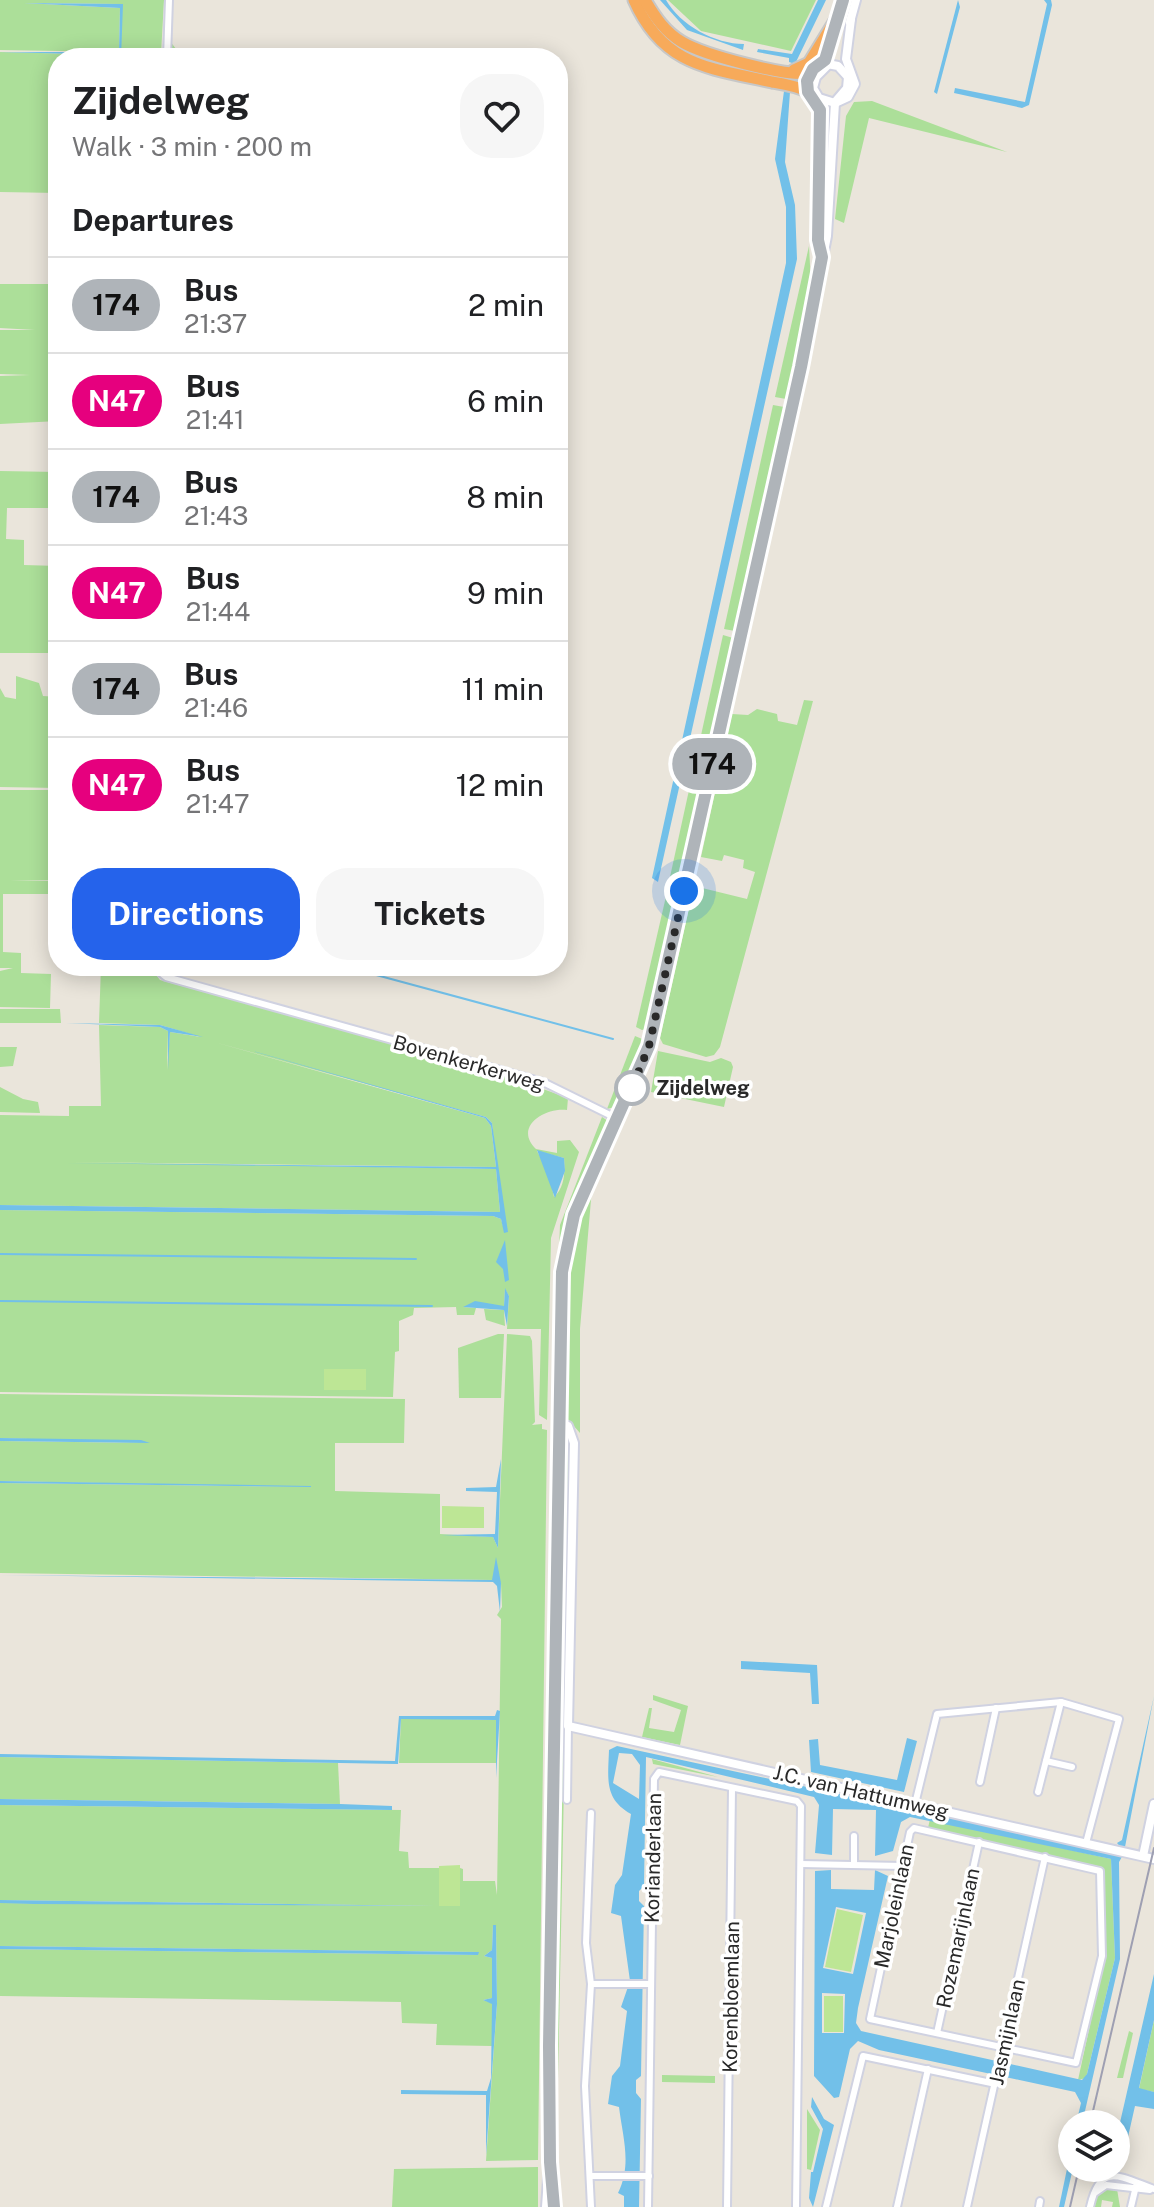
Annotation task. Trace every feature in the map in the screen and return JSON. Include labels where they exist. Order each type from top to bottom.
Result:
[{"type":"highway","points":[[634,0],[653,35],[673,53],[699,66],[765,80],[810,84]]},
{"type":"highway","points":[[645,0],[659,23],[682,42],[742,63],[777,69],[798,70],[809,63],[838,16]]},
{"type":"highway","points":[[777,69],[810,84]]},
{"type":"main road","points":[[810,84],[826,63],[843,0]]},
{"type":"main road","points":[[820,102],[838,102],[852,93],[852,81],[844,67],[856,0]]},
{"type":"main road","points":[[826,63],[844,67]]},
{"type":"main road","points":[[810,84],[826,63]]},
{"type":"main road","points":[[810,84],[825,109],[818,240],[822,257]]},
{"type":"main road","points":[[554,2207],[549,2112],[554,1425],[562,1272],[574,1215],[649,1046],[668,969],[811,319],[827,236],[838,102]]},
{"type":"main road","points":[[554,1425],[568,1426],[574,1443],[568,1726]]},
{"type":"main road","name":"J.C. van Hattumweg","points":[[568,1726],[1154,1859]]},
{"type":"main road","points":[[1143,1856],[1154,1804]]},
{"type":"main road","points":[[546,2207],[550,2162]]},
{"type":"street","points":[[167,48],[169,0]]},
{"type":"street","name":"Bovenkerkerweg","points":[[165,976],[543,1082],[618,1119]]},
{"type":"street","points":[[1038,1792],[1061,1702]]},
{"type":"street","points":[[915,1804],[937,1714],[1061,1702],[1119,1719],[1086,1843]]},
{"type":"street","points":[[980,1782],[996,1708]]},
{"type":"street","points":[[567,1800],[568,1726]]},
{"type":"street","points":[[1046,1761],[1072,1767]]},
{"type":"street","name":"Korianderlaan","points":[[648,2207],[647,1984],[655,1776],[663,1772],[800,1803],[796,2207]]},
{"type":"street","name":"Korenbloemlaan","points":[[727,2207],[732,1788]]},
{"type":"street","points":[[591,1813],[586,1943],[591,1984],[585,2086],[592,2176],[591,2207]]},
{"type":"street","name":"Marjoleinlaan","points":[[914,1828],[979,1842],[1100,1871],[1102,1956],[1076,2063],[870,2019],[910,1832],[914,1828]]},
{"type":"street","points":[[854,1836],[854,1865]]},
{"type":"street","name":"Rozemarijnlaan","points":[[937,2033],[979,1842]]},
{"type":"street","name":"Jasmijnlaan","points":[[967,2207],[1045,1857]]},
{"type":"street","points":[[801,1864],[903,1866]]},
{"type":"street","points":[[591,1984],[647,1984]]},
{"type":"street","points":[[826,2207],[863,2056],[996,2082]]},
{"type":"street","points":[[897,2207],[928,2069]]},
{"type":"street","points":[[592,2176],[649,2176]]},
{"type":"street","points":[[1091,2203],[1101,2178],[1154,2190]]},
{"type":"street","points":[[1131,2207],[1136,2186]]},
{"type":"green space","points":[[0,0],[164,0],[161,48],[121,48],[121,4],[24,3],[120,8],[119,48],[0,50]]},
{"type":"green space","points":[[668,0],[816,0],[791,51],[701,31]]},
{"type":"green space","points":[[0,52],[48,53],[48,193],[0,192]]},
{"type":"green space","points":[[872,101],[1007,152],[869,118],[844,223],[835,219],[846,116],[854,102]]},
{"type":"green space","points":[[809,246],[811,284],[786,399],[775,397]]},
{"type":"green space","points":[[0,284],[48,284],[48,422],[0,424],[0,376],[30,375],[0,374],[0,330],[35,330],[0,328]]},
{"type":"green space","points":[[773,405],[784,407],[735,631],[724,629]]},
{"type":"green space","points":[[0,471],[48,472],[48,508],[7,508],[6,539],[24,540],[24,565],[48,566],[48,653],[0,653]]},
{"type":"green space","points":[[723,635],[733,638],[682,884],[668,886]]},
{"type":"green space","points":[[16,676],[39,683],[43,696],[48,696],[48,788],[0,787],[0,688],[5,697],[16,699]]},
{"type":"green space","points":[[804,700],[813,701],[720,1047],[714,1055],[706,1057],[663,1044],[660,1038],[694,886],[747,899],[755,872],[743,868],[744,860],[724,855],[722,861],[701,857],[732,714],[748,715],[757,709],[777,714],[778,721],[797,725]]},
{"type":"green space","points":[[0,790],[48,790],[48,880],[10,880],[48,881],[48,894],[3,894],[3,952],[21,953],[21,973],[51,976],[50,1008],[0,1007],[0,971],[13,968],[0,968]]},
{"type":"green space","points":[[667,892],[677,895],[677,901],[649,1028],[642,1030],[636,1027]]},
{"type":"green space","points":[[101,976],[157,976],[160,980],[493,1071],[568,1098],[567,1110],[541,1115],[530,1126],[528,1133],[536,1149],[557,1153],[557,1141],[570,1140],[579,1152],[551,1238],[547,1420],[539,1415],[541,1329],[507,1329],[509,1296],[505,1289],[504,1306],[463,1307],[476,1308],[474,1315],[457,1315],[456,1307],[414,1308],[413,1315],[399,1321],[393,1397],[0,1392],[0,1210],[493,1216],[501,1219],[505,1233],[492,1123],[486,1117],[214,1042],[485,1118],[491,1126],[496,1167],[68,1162],[496,1169],[500,1212],[0,1205],[0,1115],[69,1116],[69,1106],[101,1106],[99,1025],[160,1027],[168,1031],[167,1070],[170,1032],[201,1037],[160,1025],[99,1023]],"holes":[[[537,1151],[564,1158],[564,1174],[554,1197],[549,1174]]]},
{"type":"green space","points":[[0,1009],[60,1009],[61,1023],[0,1023]]},
{"type":"green space","points":[[635,1036],[647,1041],[618,1106],[607,1109]]},
{"type":"green space","points":[[0,1047],[17,1047],[13,1066],[0,1067]]},
{"type":"green space","points":[[658,1051],[710,1062],[721,1058],[731,1062],[733,1067],[724,1107],[651,1092]]},
{"type":"green space","points":[[0,1087],[23,1099],[38,1102],[40,1113],[0,1112]]},
{"type":"green space","points":[[602,1117],[608,1121],[610,1129],[573,1204],[558,1273],[560,1225]]},
{"type":"green space","points":[[592,1188],[580,1329],[580,1433],[565,1416],[567,1300],[574,1243]]},
{"type":"green space","points":[[484,1309],[504,1310],[505,1326],[486,1320]]},
{"type":"green space","points":[[504,1334],[501,1398],[459,1398],[458,1348]]},
{"type":"green space","points":[[507,1334],[530,1336],[535,1422],[532,1425],[542,1424],[542,1429],[547,1430],[538,2160],[486,2161],[497,2004],[496,1925],[493,1925],[492,1950],[484,1956],[492,1958],[492,1998],[483,2000],[492,2003],[492,2046],[436,2045],[437,2024],[402,2023],[401,2002],[0,1996],[0,1949],[478,1955],[478,1952],[0,1946],[0,1903],[434,1906],[0,1900],[0,1805],[401,1810],[399,1851],[408,1852],[409,1868],[439,1868],[439,1905],[460,1905],[460,1868],[463,1869],[463,1881],[495,1881],[497,1895],[501,1619],[497,1615],[502,1607],[501,1583],[494,1577],[493,1580],[0,1573],[0,1483],[311,1487],[0,1481],[0,1441],[145,1443],[0,1438],[0,1394],[405,1399],[404,1443],[335,1443],[335,1491],[440,1494],[440,1534],[493,1537],[498,1548]]},
{"type":"green space","points":[[324,1369],[366,1369],[366,1390],[324,1390]]},
{"type":"green space","points":[[565,1434],[571,1444],[556,2177]]},
{"type":"green space","points":[[442,1506],[484,1507],[484,1528],[442,1528]]},
{"type":"green space","points":[[653,1695],[688,1706],[680,1745],[642,1737],[649,1708],[652,1708],[649,1728],[674,1732],[681,1710],[653,1700]]},
{"type":"green space","points":[[401,1718],[496,1720],[496,1763],[399,1763]]},
{"type":"green space","points":[[0,1757],[338,1763],[340,1804],[0,1799]]},
{"type":"green space","points":[[652,1759],[718,1777],[653,1764]]},
{"type":"green space","points":[[930,1819],[1111,1859],[1115,1958],[1086,2078],[1078,2080],[1105,1956],[1102,1867],[928,1828]]},
{"type":"green space","points":[[460,1865],[460,1906],[439,1906],[439,1866]]},
{"type":"green space","points":[[837,1909],[863,1915],[851,1972],[825,1967]]},
{"type":"green space","points":[[824,1996],[843,1996],[843,2032],[824,2032]]},
{"type":"green space","points":[[1154,2020],[1154,2092],[1139,2089]]},
{"type":"green space","points":[[1129,2031],[1133,2033],[1123,2078],[1117,2078]]},
{"type":"green space","points":[[662,2075],[715,2076],[715,2083],[662,2082]]},
{"type":"green space","points":[[807,2109],[820,2130],[811,2170],[807,2169]]},
{"type":"green space","points":[[538,2167],[538,2207],[392,2207],[394,2169]]},
{"type":"green space","points":[[1108,2188],[1117,2189],[1120,2207],[1112,2207],[1113,2202],[1102,2200],[1101,2207],[1093,2207],[1098,2193]]},
{"type":"water","points":[[660,0],[666,0],[689,25],[710,37],[744,44],[743,50],[687,30]]},
{"type":"water","points":[[818,0],[826,0],[795,64],[789,62],[789,58],[757,52],[758,49],[792,54]]},
{"type":"water","points":[[958,0],[960,7],[937,94],[934,92]]},
{"type":"water","points":[[1044,0],[1051,0],[1052,5],[1029,105],[1022,108],[954,93],[955,88],[1025,102],[1047,4]]},
{"type":"water","points":[[24,3],[123,4],[121,48],[120,8]]},
{"type":"water","points":[[784,91],[790,92],[785,162],[795,205],[797,259],[658,882],[652,878],[786,263],[786,207],[775,159]]},
{"type":"water","points":[[66,1023],[160,1025],[203,1037],[170,1032],[168,1070],[168,1031],[160,1027]]},
{"type":"water","points":[[214,1040],[486,1117],[492,1123],[508,1232],[504,1233],[501,1219],[493,1216],[0,1210],[0,1205],[500,1212],[496,1169],[67,1163],[496,1167],[491,1126],[485,1118]]},
{"type":"water","points":[[537,1150],[564,1158],[565,1171],[555,1198]]},
{"type":"water","points":[[505,1240],[509,1280],[505,1282],[503,1269],[496,1262]]},
{"type":"water","points":[[505,1288],[509,1296],[507,1326],[504,1310],[463,1307],[475,1301],[504,1306]]},
{"type":"water","points":[[0,1438],[141,1440],[150,1443],[0,1441]]},
{"type":"water","points":[[501,1459],[498,1548],[493,1537],[441,1535],[495,1534],[497,1492],[466,1491],[466,1488],[496,1487]]},
{"type":"water","points":[[0,1483],[311,1486],[311,1487]]},
{"type":"water","points":[[496,1557],[501,1583],[500,1612],[497,1586],[493,1582],[0,1575],[492,1580]]},
{"type":"water","points":[[741,1661],[817,1665],[819,1704],[812,1704],[810,1673],[741,1669]]},
{"type":"water","points":[[1154,1696],[1125,1847],[1121,1848],[1117,1843],[1122,1840]]},
{"type":"water","points":[[497,1710],[500,1711],[496,1778],[496,1720],[401,1719],[398,1764],[0,1757],[0,1754],[395,1761],[399,1716],[495,1716]]},
{"type":"water","points":[[907,1738],[917,1741],[904,1792],[811,1772],[809,1740],[818,1739],[820,1765],[897,1780]]},
{"type":"water","points":[[617,1746],[1123,1855],[1119,1862],[1120,1959],[1085,2110],[1079,2110],[1081,2103],[1075,2092],[879,2050],[858,2041],[850,2049],[839,2097],[834,2098],[814,2076],[815,1871],[831,1870],[831,1889],[874,1890],[875,1870],[888,1876],[858,2008],[856,2023],[861,2031],[1082,2080],[1087,2074],[1115,1958],[1111,1859],[910,1817],[901,1822],[893,1851],[875,1856],[876,1810],[833,1809],[832,1855],[815,1853],[819,1805],[814,1797],[646,1757],[644,1886],[639,1891],[639,1901],[644,1906],[641,2076],[636,2080],[636,2093],[641,2099],[639,2207],[624,2207],[624,2196],[618,2193],[626,2161],[619,2107],[608,2104],[612,2076],[620,2066],[627,2011],[621,2007],[630,1981],[621,1916],[611,1913],[615,1885],[622,1875],[631,1814],[616,1802],[608,1779],[609,1750]],"holes":[[[619,1753],[632,1754],[640,1765],[639,1799],[613,1783]],[[836,1907],[866,1913],[853,1974],[823,1968]],[[822,1993],[845,1994],[844,2033],[822,2033]]]},
{"type":"water","points":[[0,1799],[340,1804],[392,1806],[392,1810],[0,1805]]},
{"type":"water","points":[[0,1900],[434,1906],[34,1904],[0,1903]]},
{"type":"water","points":[[493,1925],[496,1925],[497,2004],[486,2155],[486,2095],[401,2094],[401,2090],[487,2091],[491,2078],[492,2004],[483,2000],[492,1998],[492,1958],[484,1956],[492,1950]]},
{"type":"water","points":[[0,1946],[479,1952],[478,1955],[0,1949]]},
{"type":"water","points":[[1154,1974],[1154,2020],[1139,2088],[1154,2092],[1154,2109],[1135,2106],[1130,2128],[1130,2110],[1123,2110]]},
{"type":"water","points":[[812,2097],[824,2119],[834,2125],[813,2207],[809,2198],[811,2172],[823,2129],[811,2107]]},
{"type":"water","points":[[1064,2182],[1070,2182],[1064,2207],[1059,2207]]},
{"type":"waterway","points":[[380,976],[613,1039]]},
{"type":"waterway","points":[[0,1254],[416,1259]]},
{"type":"waterway","points":[[0,1301],[432,1306]]},
{"type":"tram line","points":[[1093,2110],[1154,1848]]},
{"type":"tram line","points":[[1070,2207],[1076,2182]]},
{"type":"bus line","name":"174","points":[[554,2207],[550,2162],[549,2046],[562,1272],[574,1215],[649,1046],[801,367],[822,257],[818,240],[822,142],[820,110],[808,92],[807,81],[813,69],[825,60],[843,0]]},
{"type":"place","name":"Zijdelweg","points":[[632,1088]]},
{"type":"route","points":[[632,1088],[630,1093],[649,1046],[684,891]]}]
